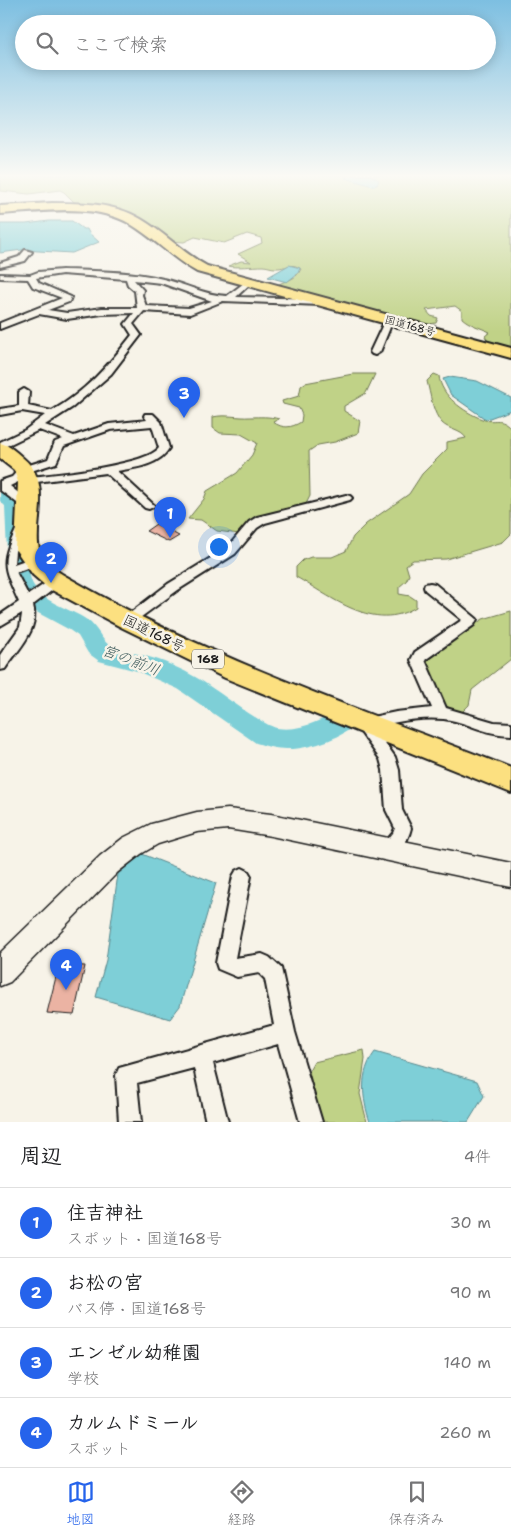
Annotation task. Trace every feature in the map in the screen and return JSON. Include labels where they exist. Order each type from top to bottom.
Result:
[{"type":"highway","name":"国道168号","points":[[143,227],[178,256],[218,274],[511,353]]},
{"type":"highway","points":[[0,448],[13,459],[26,475]]},
{"type":"highway","name":"国道168号","points":[[26,475],[29,513],[27,549],[41,570],[58,582],[128,620],[235,671],[511,781]]},
{"type":"street","points":[[0,265],[22,259],[28,252]]},
{"type":"street","points":[[0,276],[31,277],[38,274],[62,272],[116,274],[130,278],[162,281],[209,298],[320,302]]},
{"type":"street","points":[[0,326],[66,300],[67,297],[36,285],[31,277]]},
{"type":"street","points":[[0,448],[38,426],[53,414],[70,406],[108,372],[137,336],[129,324],[140,309],[142,301],[138,295],[139,290],[131,283],[130,278]]},
{"type":"street","points":[[37,311],[67,316],[102,311],[140,309],[190,310],[228,299],[248,282]]},
{"type":"street","points":[[375,352],[389,320]]},
{"type":"street","points":[[22,408],[25,404],[24,392]]},
{"type":"street","points":[[0,412],[22,408],[53,414]]},
{"type":"street","points":[[0,665],[28,624],[28,610],[10,570],[8,554],[29,513],[1,485],[26,475],[52,461],[59,449],[59,444],[109,427],[152,419],[164,448],[154,458],[108,469],[51,478],[26,475]]},
{"type":"street","points":[[38,426],[73,438]]},
{"type":"street","points":[[108,469],[149,506]]},
{"type":"street","points":[[128,620],[173,587],[231,552],[253,525],[261,520],[346,498]]},
{"type":"street","points":[[10,570],[34,561]]},
{"type":"street","points":[[0,621],[58,582]]},
{"type":"street","points":[[430,587],[470,619],[469,622],[420,654],[418,660],[423,674],[438,701],[440,714]]},
{"type":"street","points":[[388,850],[400,836],[403,828],[394,810],[391,770],[387,757],[363,722],[440,714],[457,716],[485,727],[511,729]]},
{"type":"street","points":[[0,972],[109,864],[132,846],[151,835],[197,822],[228,819],[271,825],[511,875]]},
{"type":"street","points":[[242,876],[225,963],[237,968],[262,963],[274,974],[285,1032],[311,1122]]},
{"type":"street","points":[[130,1122],[126,1075],[285,1032]]},
{"type":"street","points":[[201,1056],[217,1122]]},
{"type":"green space","points":[[140,227],[511,227],[511,349],[488,342],[485,336],[490,332],[462,318],[462,311],[455,306],[426,310],[431,316],[438,318],[436,323],[424,325],[276,286],[299,273],[301,269],[294,266],[274,268],[263,266],[228,266],[241,261],[251,262],[238,254],[262,243],[261,238],[247,234],[224,243],[195,237],[184,242],[170,241]]},
{"type":"green space","points":[[353,374],[375,374],[366,393],[344,406],[344,411],[360,421],[358,433],[335,442],[318,445],[309,451],[310,496],[306,504],[255,518],[239,534],[217,531],[201,520],[188,519],[204,499],[207,491],[237,473],[252,455],[257,443],[241,434],[220,433],[213,428],[213,417],[272,417],[279,419],[273,422],[280,426],[294,426],[301,422],[302,415],[299,408],[283,404],[282,401],[299,396],[301,386],[305,383]]},
{"type":"green space","points":[[434,374],[439,376],[444,390],[461,408],[482,419],[503,422],[511,428],[511,534],[503,542],[446,559],[413,560],[406,565],[409,575],[406,581],[399,587],[399,594],[410,596],[416,600],[416,607],[400,614],[385,616],[369,614],[339,602],[296,577],[296,567],[303,560],[311,557],[332,557],[346,551],[353,537],[366,524],[409,494],[422,474],[447,449],[447,442],[466,438],[461,433],[442,423],[436,414],[427,381]]},
{"type":"green space","points":[[511,611],[511,659],[472,690],[469,705],[461,713],[446,706],[436,691],[425,661],[437,649],[483,619]]},
{"type":"green space","points":[[364,1050],[365,1059],[360,1094],[367,1122],[321,1122],[309,1071],[314,1062]]},
{"type":"water","points":[[0,227],[81,227],[87,229],[99,242],[72,253],[22,250],[0,253]]},
{"type":"water","points":[[289,265],[300,268],[298,273],[287,282],[268,277]]},
{"type":"water","points":[[450,377],[477,381],[511,398],[511,410],[487,419],[484,418],[451,395],[443,379]]},
{"type":"water","points":[[142,854],[216,883],[180,1006],[170,1019],[96,997],[106,960],[118,874]]},
{"type":"water","points":[[375,1052],[477,1081],[484,1096],[468,1122],[370,1122],[365,1104],[364,1077],[366,1068]]},
{"type":"building","points":[[156,524],[179,536],[169,542],[146,531]]},
{"type":"building","points":[[59,965],[85,966],[74,1015],[47,1013]]},
{"type":"waterway","name":"宮の前川","points":[[0,490],[15,504],[18,553],[16,562],[21,584],[37,603],[76,623],[87,631],[96,647],[107,655],[144,664],[187,683],[265,736],[277,739],[297,739],[316,734],[345,720]]},
{"type":"place","name":"エンゼル幼稚園","points":[[184,418]]},
{"type":"place","name":"住吉神社","points":[[170,538]]},
{"type":"place","name":"お松の宮","points":[[51,583]]},
{"type":"place","name":"カルムドミール","points":[[66,990]]}]
